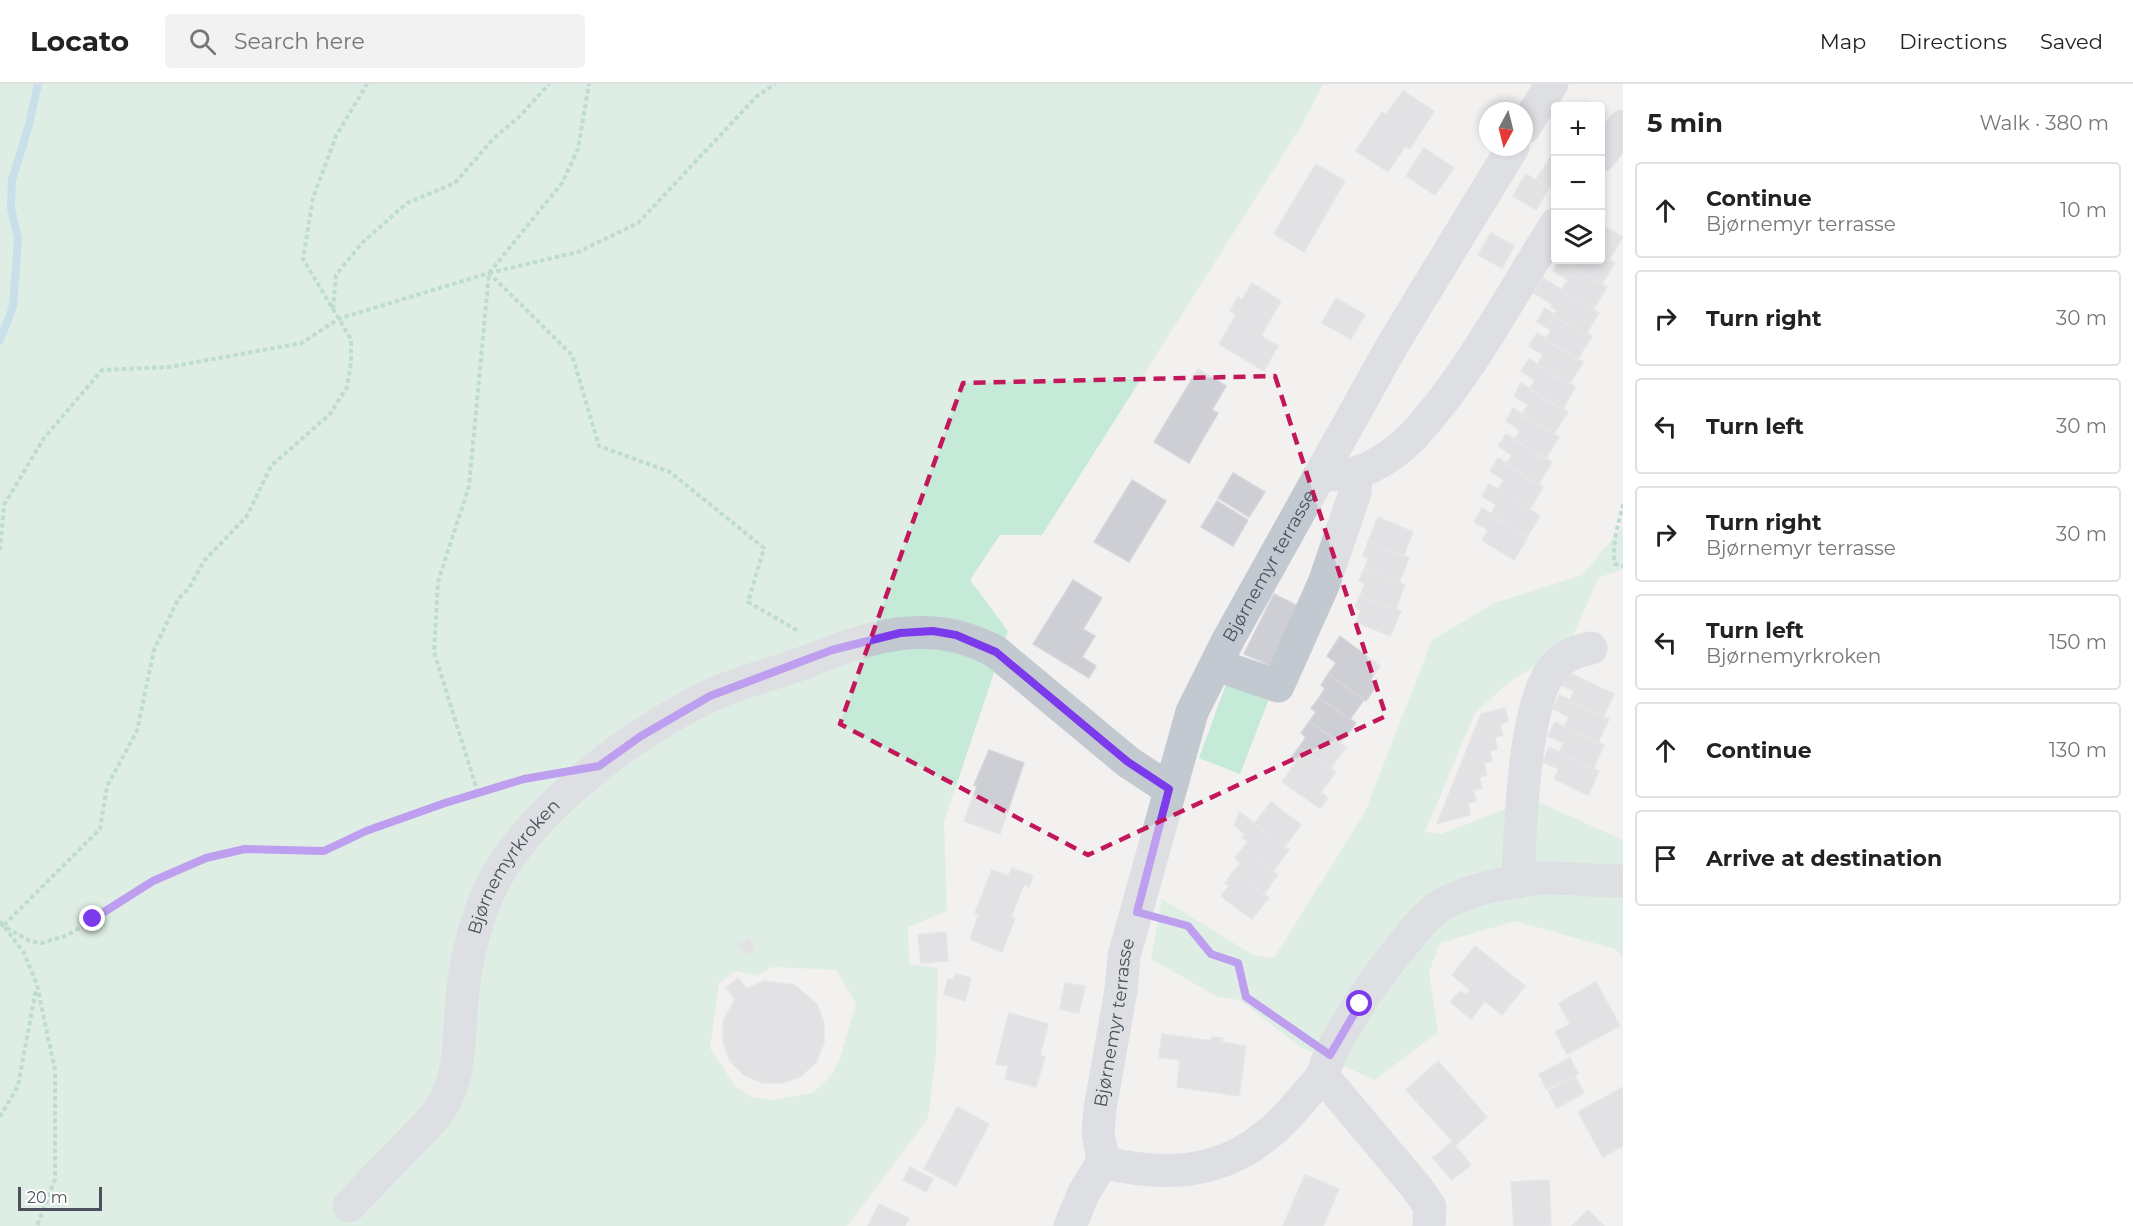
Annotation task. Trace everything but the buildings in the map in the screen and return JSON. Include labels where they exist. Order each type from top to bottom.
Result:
[{"type":"street","points":[[1533,114],[1552,84]]},
{"type":"street","points":[[1605,149],[1623,126]]},
{"type":"street","name":"Bjørnemyr terrasse","points":[[1103,1162],[1098,1132],[1100,1109],[1121,990],[1124,956],[1192,712],[1228,640],[1393,344],[1508,156]]},
{"type":"street","points":[[1321,472],[1339,477],[1356,473],[1374,465],[1405,442],[1432,413],[1466,367],[1551,232]]},
{"type":"street","points":[[1217,665],[1278,686],[1324,583],[1355,493],[1356,473]]},
{"type":"street","name":"Bjørnemyrkroken","points":[[349,1206],[429,1123],[444,1102],[459,1058],[465,968],[482,909],[500,872],[544,813],[599,766],[689,707],[710,696],[832,650],[888,636],[933,631],[956,635],[984,645],[1013,665],[1128,762],[1169,789]]},
{"type":"street","points":[[1518,882],[1522,796],[1536,702],[1554,666],[1565,656],[1591,648]]},
{"type":"street","points":[[1070,1226],[1084,1192],[1103,1162],[1131,1169],[1159,1172],[1191,1170],[1222,1163],[1241,1154],[1273,1131],[1326,1065],[1387,964],[1422,921],[1452,899],[1518,882],[1545,879],[1623,881]]},
{"type":"street","points":[[1326,1065],[1430,1207],[1429,1226]]},
{"type":"path","points":[[1,923],[100,829],[107,786],[137,731],[154,650],[178,599],[189,588],[204,561],[247,516],[272,466],[330,414],[347,387],[351,363],[351,339],[303,259],[314,198],[336,135],[367,84]]},
{"type":"path","points":[[333,310],[336,275],[362,243],[407,203],[455,183],[493,139],[519,117],[549,84]]},
{"type":"path","points":[[478,793],[434,652],[438,582],[469,486],[489,273],[562,183],[579,149],[590,84]]},
{"type":"path","points":[[0,550],[4,505],[44,438],[102,370],[170,367],[302,343],[338,319],[489,273],[578,252],[638,223],[757,96],[775,84]]},
{"type":"path","points":[[489,273],[572,355],[599,446],[670,472],[764,548],[748,602],[832,650]]},
{"type":"path","points":[[1623,504],[1614,559],[1615,564],[1623,566]]},
{"type":"path","points":[[1,923],[30,941],[42,943],[68,935],[153,881],[206,858],[245,849],[324,851],[398,819],[478,793],[544,776]]},
{"type":"path","points":[[1137,912],[1188,926],[1211,954],[1238,963],[1246,997],[1326,1065]]},
{"type":"path","points":[[0,916],[1,923],[24,953],[37,985],[55,1070],[55,1179],[37,1226]]},
{"type":"path","points":[[0,1117],[18,1086],[37,985]]},
{"type":"highlighted area","points":[[1275,376],[1386,716],[1088,855],[840,724],[963,383]]},
{"type":"green space","points":[[0,84],[1323,84],[1302,125],[1042,535],[1000,535],[970,580],[1008,631],[944,822],[947,911],[908,927],[909,964],[938,968],[936,1054],[928,1118],[847,1226],[0,1226]],"holes":[[[773,967],[836,970],[856,1004],[840,1059],[831,1076],[813,1093],[773,1100],[751,1097],[735,1086],[710,1048],[719,983],[735,971],[756,976]]]},
{"type":"green space","points":[[1623,527],[1623,570],[1599,577],[1569,644],[1507,684],[1475,713],[1425,832],[1441,834],[1532,799],[1623,840],[1623,958],[1615,949],[1515,921],[1440,943],[1429,972],[1438,1032],[1375,1080],[1300,1047],[1240,1000],[1218,997],[1151,959],[1162,899],[1255,956],[1274,958],[1365,812],[1432,640],[1495,603],[1582,575]]},
{"type":"green space","points":[[1228,679],[1269,699],[1240,774],[1199,758]]},
{"type":"waterway","points":[[0,340],[13,307],[18,239],[11,208],[12,180],[29,125],[38,84]]},
{"type":"route","points":[[93,919],[153,881],[206,858],[245,849],[324,851],[366,831],[445,803],[524,779],[599,766],[641,736],[710,696],[832,650],[900,633],[941,631],[984,645],[996,652],[1128,762],[1169,789],[1137,912],[1188,926],[1211,954],[1238,963],[1246,997],[1330,1055],[1360,1004]]}]
